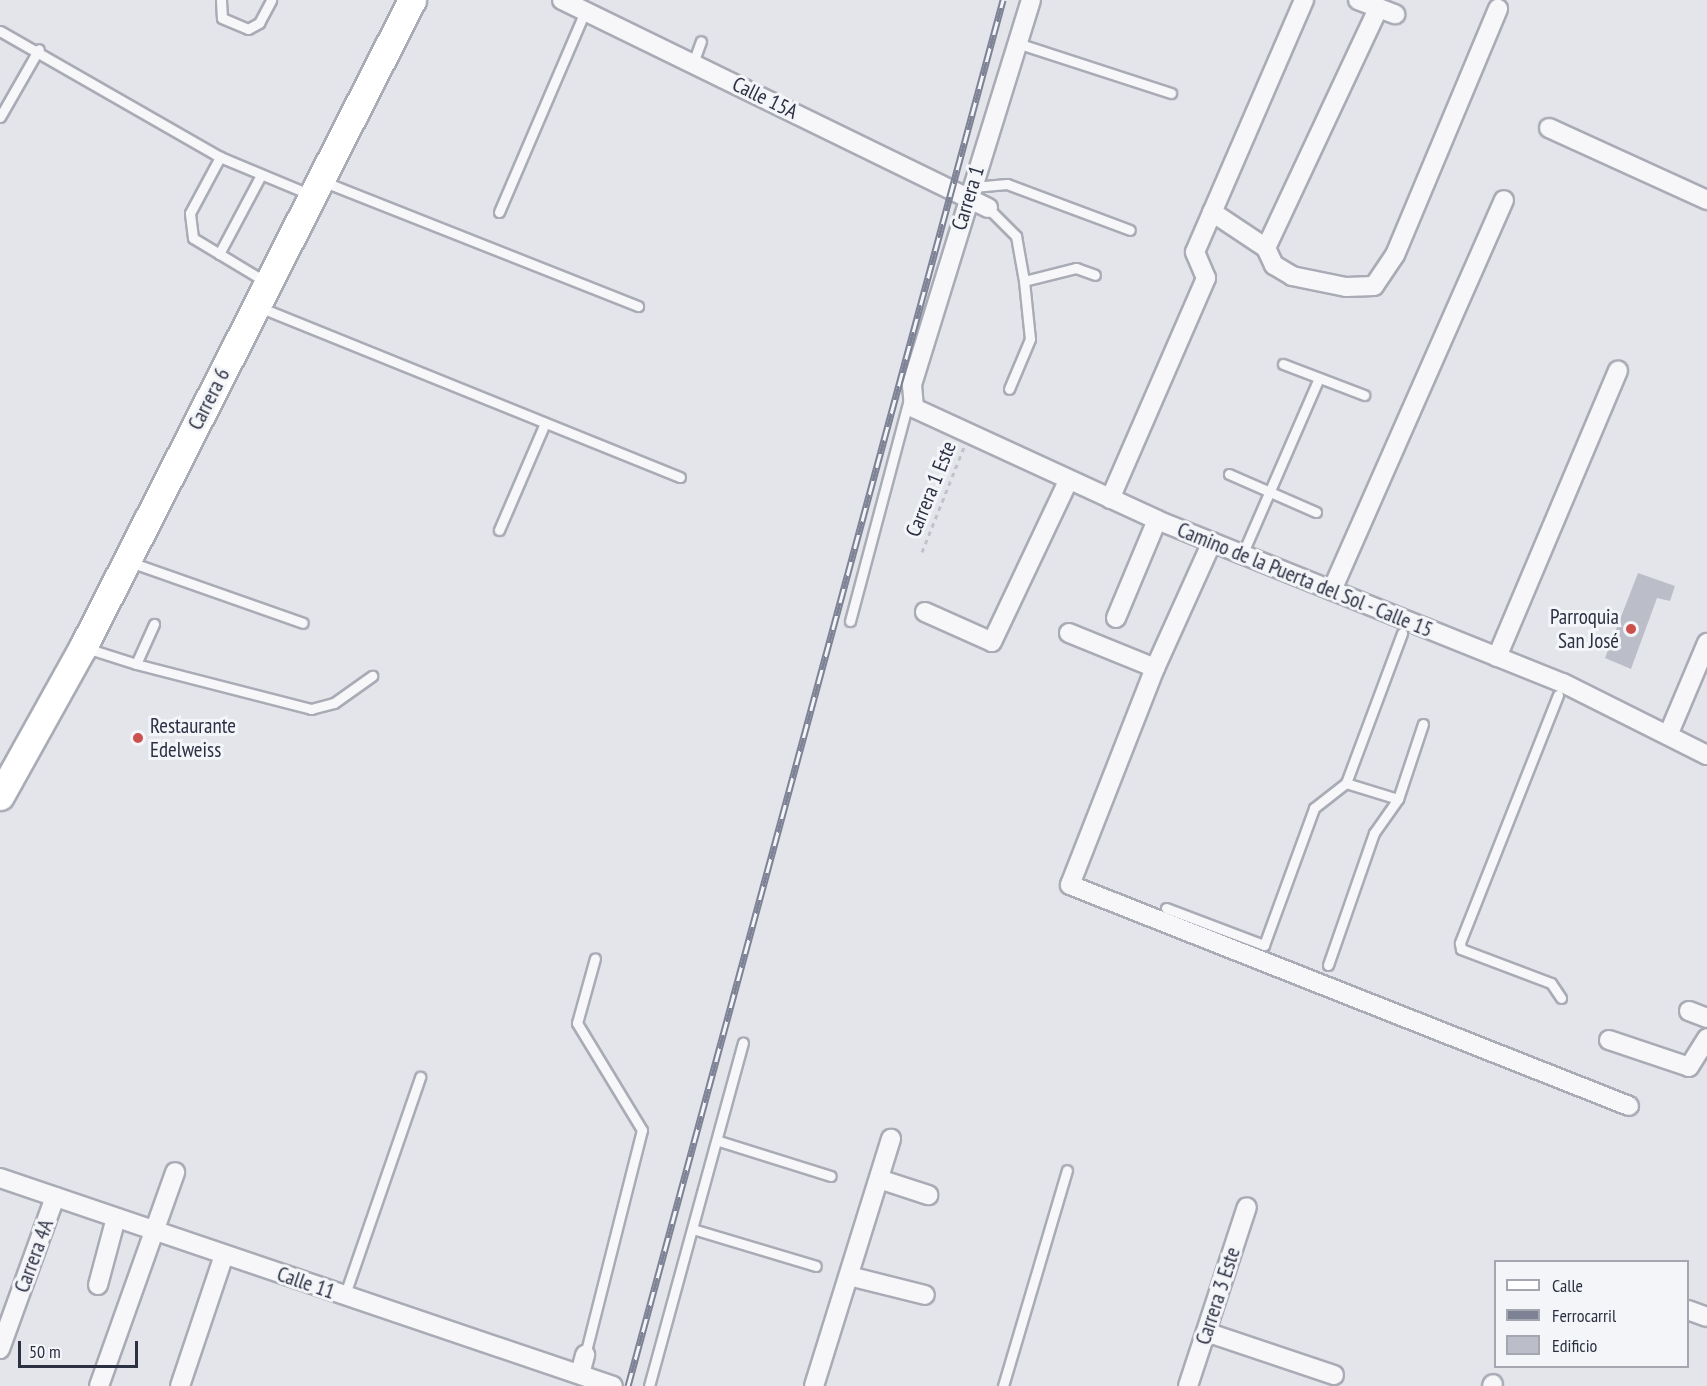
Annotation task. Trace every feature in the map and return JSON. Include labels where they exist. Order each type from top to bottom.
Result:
[{"type":"main road","name":"Carrera 6","points":[[0,796],[83,647],[412,0]]},
{"type":"street","name":"Calle 15A","points":[[562,0],[969,192],[988,208]]},
{"type":"street","name":"Carrera 1","points":[[910,397],[969,192],[1031,0]]},
{"type":"street","points":[[1110,499],[1206,278],[1207,270],[1194,257],[1304,0]]},
{"type":"street","points":[[1266,248],[1387,11],[1358,0]]},
{"type":"street","points":[[1212,212],[1266,248],[1274,265],[1311,282],[1374,286],[1387,274],[1498,9]]},
{"type":"street","points":[[1548,128],[1707,200]]},
{"type":"street","points":[[1332,590],[1504,200]]},
{"type":"street","points":[[1497,657],[1618,370]]},
{"type":"street","name":"Camino de la Puerta del Sol - Calle 15","points":[[910,397],[926,418],[1068,482],[1332,590],[1404,627],[1497,657],[1560,689],[1669,733],[1707,755]]},
{"type":"street","points":[[925,612],[992,642],[1068,482]]},
{"type":"street","points":[[1116,618],[1157,520]]},
{"type":"street","points":[[1212,542],[1155,668],[1069,879],[1074,890],[1629,1106]]},
{"type":"street","points":[[1069,633],[1155,668]]},
{"type":"street","points":[[1669,733],[1707,643]]},
{"type":"street","points":[[1689,1011],[1707,1018]]},
{"type":"street","points":[[1610,1040],[1689,1067],[1707,1038]]},
{"type":"street","points":[[814,1386],[891,1139]]},
{"type":"street","points":[[99,1386],[152,1230],[176,1172]]},
{"type":"street","name":"Calle 11","points":[[0,1178],[344,1297],[613,1386]]},
{"type":"street","points":[[879,1179],[928,1195]]},
{"type":"street","name":"Carrera 4A","points":[[0,1349],[55,1197]]},
{"type":"street","name":"Carrera 3 Este","points":[[1188,1386],[1247,1207]]},
{"type":"street","points":[[98,1285],[116,1218]]},
{"type":"street","points":[[180,1386],[228,1257]]},
{"type":"street","points":[[193,1386],[228,1257]]},
{"type":"street","points":[[849,1276],[925,1296]]},
{"type":"street","points":[[1689,1310],[1707,1317]]},
{"type":"street","points":[[1206,1332],[1334,1375]]},
{"type":"street","points":[[580,1374],[585,1355]]},
{"type":"lane","points":[[221,0],[222,18],[248,29],[259,23],[271,0]]},
{"type":"lane","points":[[499,212],[585,11]]},
{"type":"lane","points":[[0,31],[39,49],[220,157],[261,175],[316,188],[638,306]]},
{"type":"lane","points":[[693,63],[701,41]]},
{"type":"lane","points":[[1017,43],[1170,93]]},
{"type":"lane","points":[[0,117],[39,49]]},
{"type":"lane","points":[[220,157],[188,227],[193,238],[219,254],[262,294],[545,423],[680,477]]},
{"type":"lane","points":[[219,254],[261,175]]},
{"type":"lane","points":[[969,192],[1007,184],[1130,230]]},
{"type":"lane","points":[[988,208],[1009,224],[1016,236],[1024,281],[1030,339],[1009,389]]},
{"type":"lane","points":[[1024,281],[1076,268],[1095,275]]},
{"type":"lane","points":[[1283,364],[1364,396]]},
{"type":"lane","points":[[1242,555],[1319,378]]},
{"type":"lane","points":[[850,621],[910,397]]},
{"type":"lane","points":[[499,530],[545,423]]},
{"type":"lane","points":[[1229,474],[1316,512]]},
{"type":"lane","points":[[126,561],[303,623]]},
{"type":"lane","points":[[136,664],[154,624]]},
{"type":"lane","points":[[1166,908],[1264,945],[1314,808],[1346,783],[1404,627]]},
{"type":"lane","points":[[83,647],[136,664],[311,709],[334,703],[372,676]]},
{"type":"lane","points":[[1560,689],[1460,943],[1461,949],[1551,983],[1561,998]]},
{"type":"lane","points":[[1328,965],[1374,833],[1398,799],[1423,724]]},
{"type":"lane","points":[[1346,783],[1398,799]]},
{"type":"lane","points":[[585,1355],[642,1130],[577,1023],[595,958]]},
{"type":"lane","points":[[650,1386],[696,1230],[743,1043]]},
{"type":"lane","points":[[344,1297],[420,1077]]},
{"type":"lane","points":[[719,1141],[831,1176]]},
{"type":"lane","points":[[1003,1386],[1068,1170]]},
{"type":"lane","points":[[696,1230],[816,1266]]},
{"type":"path","name":"Carrera 1 Este","points":[[922,552],[968,437]]},
{"type":"building","name":"Parroquia San José","points":[[1638,573],[1675,586],[1670,601],[1657,598],[1631,669],[1605,658]]},
{"type":"railway","points":[[628,1386],[1003,0]]},
{"type":"place","name":"Parroquia San José","points":[[1631,629]]},
{"type":"place","name":"Restaurante Edelweiss","points":[[138,738]]}]
